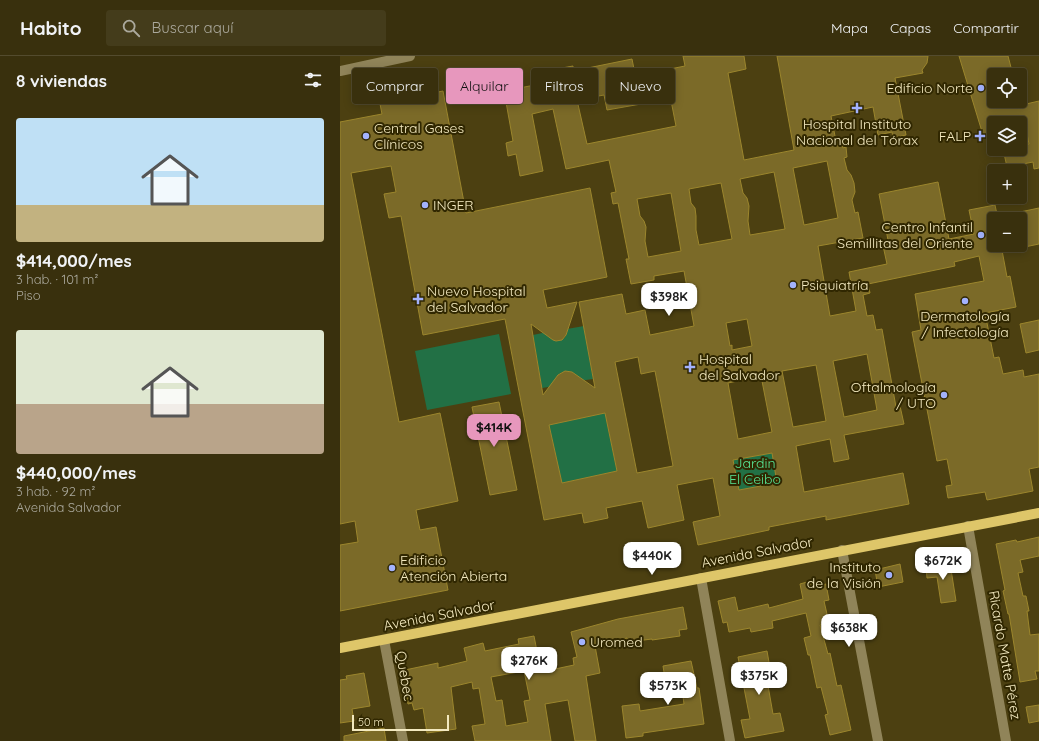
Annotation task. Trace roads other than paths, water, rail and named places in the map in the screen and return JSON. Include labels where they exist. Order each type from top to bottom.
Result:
[{"type":"main road","name":"Avenida Salvador","points":[[340,648],[1039,512]]},
{"type":"street","points":[[340,71],[410,56]]},
{"type":"street","name":"Ricardo Matte Pérez","points":[[968,526],[1006,741]]},
{"type":"street","points":[[842,550],[878,741]]},
{"type":"street","points":[[701,578],[730,741]]},
{"type":"street","name":"Quebec","points":[[384,640],[403,741]]},
{"type":"place","name":"Edificio Norte","points":[[981,88]]},
{"type":"place","name":"Hospital Instituto Nacional del Tórax","points":[[857,108]]},
{"type":"place","name":"Central Gases Clínicos","points":[[366,136]]},
{"type":"place","name":"FALP","points":[[980,136]]},
{"type":"place","name":"INGER","points":[[425,205]]},
{"type":"place","name":"Centro Infantil Semillitas del Oriente","points":[[981,235]]},
{"type":"place","name":"Psiquiatría","points":[[793,285]]},
{"type":"place","name":"Nuevo Hospital del Salvador","points":[[418,299]]},
{"type":"place","name":"Dermatología / Infectología","points":[[965,301]]},
{"type":"place","name":"Hospital del Salvador","points":[[690,367]]},
{"type":"place","name":"Oftalmología / UTO","points":[[944,395]]},
{"type":"place","name":"Edificio Atención Abierta","points":[[392,568]]},
{"type":"place","name":"Instituto de la Visión","points":[[889,575]]},
{"type":"place","name":"Uromed","points":[[582,642]]},
{"type":"park label","name":"Jardin El Ceibo","points":[[755,472]]}]
